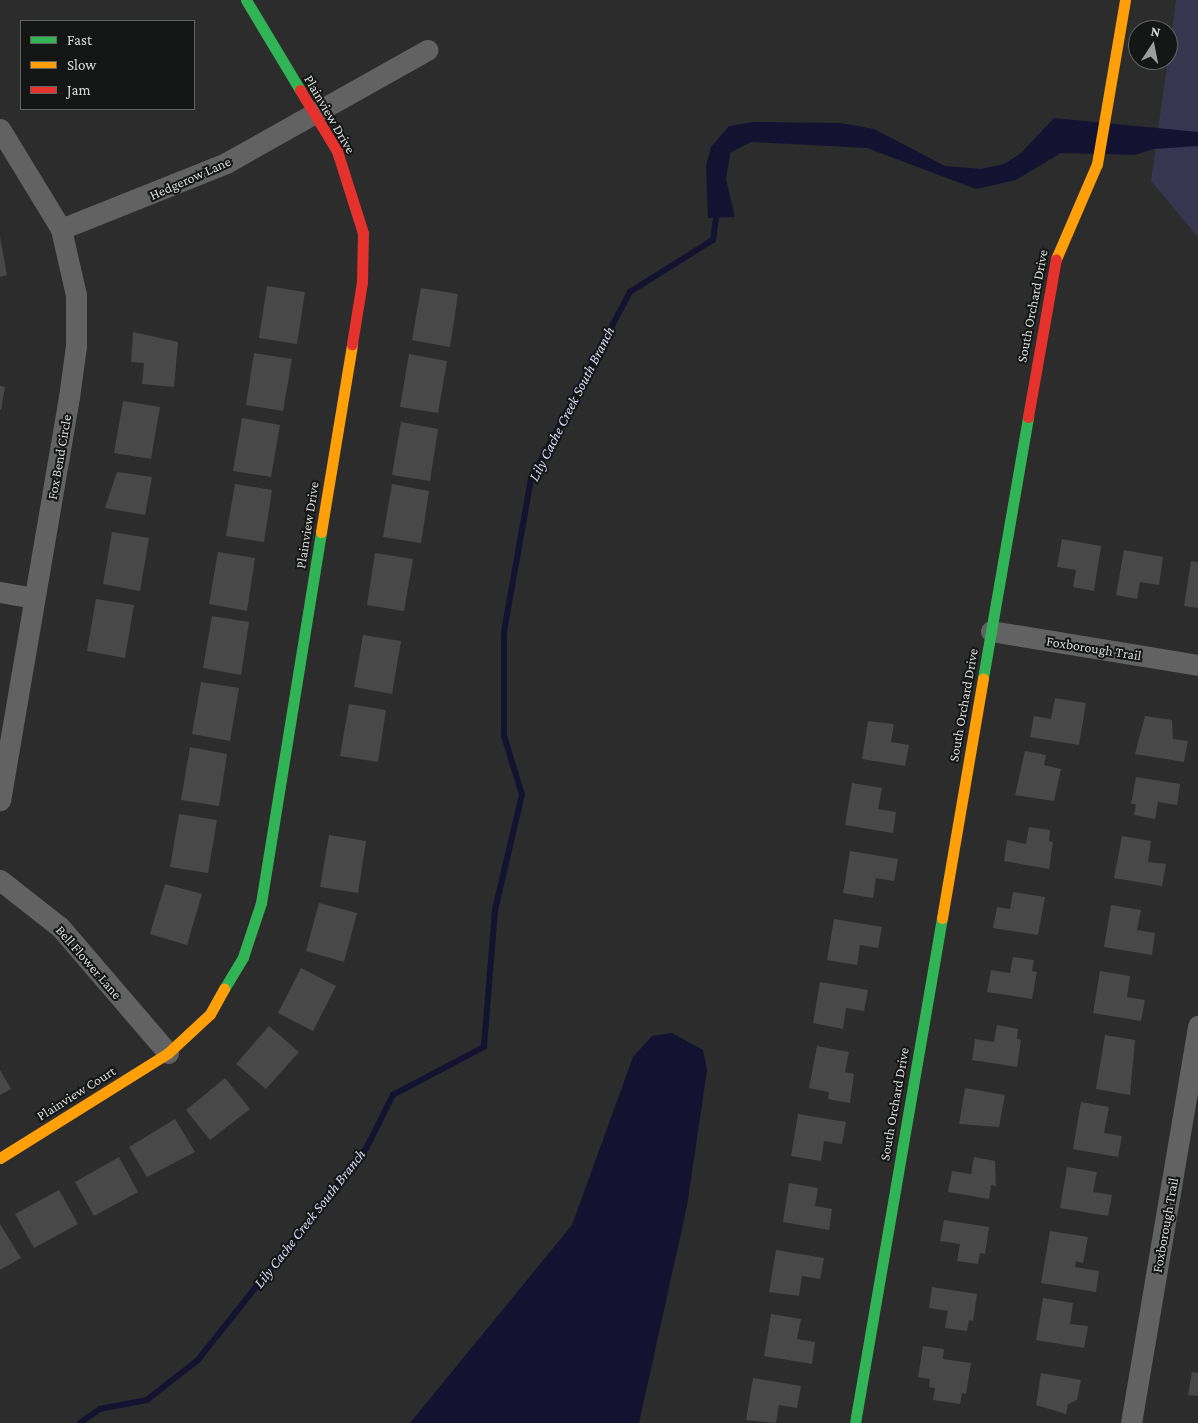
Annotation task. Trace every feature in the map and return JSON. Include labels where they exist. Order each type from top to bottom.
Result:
[{"type":"street","name":"Plainview Drive","points":[[168,1054],[210,1014],[243,957],[261,903],[362,282],[363,233],[352,189],[337,151],[313,115],[246,0]]},
{"type":"street","name":"South Orchard Drive","points":[[855,1423],[1057,251],[1097,164],[1110,101],[1126,0]]},
{"type":"street","name":"Hedgerow Lane","points":[[60,229],[226,163],[427,50]]},
{"type":"street","name":"Fox Bend Circle","points":[[0,129],[60,229],[76,295],[76,346],[0,800]]},
{"type":"street","points":[[0,592],[33,598]]},
{"type":"street","name":"Foxborough Trail","points":[[991,631],[1198,665]]},
{"type":"street","name":"Bell Flower Lane","points":[[0,880],[60,927],[168,1054]]},
{"type":"street","name":"Foxborough Trail","points":[[1131,1423],[1198,1026]]},
{"type":"street","name":"Plainview Court","points":[[0,1158],[168,1054]]},
{"type":"shaded area","points":[[1176,0],[1198,0],[1198,237],[1151,181],[1166,70],[1178,70],[1178,20],[1173,20]]},
{"type":"shaded area","points":[[1054,118],[1198,132],[1198,146],[1154,149],[1134,155],[1061,153],[1016,180],[976,189],[867,148],[751,142],[730,153],[723,167],[735,217],[708,218],[706,166],[711,147],[729,126],[753,122],[841,123],[874,129],[945,166],[981,169],[1004,164],[1021,153]]},
{"type":"shaded area","points":[[672,1033],[703,1050],[707,1070],[687,1206],[639,1423],[410,1423],[572,1225],[633,1057],[652,1036]]},
{"type":"building","points":[[0,237],[7,275],[0,277]]},
{"type":"building","points":[[267,286],[305,292],[297,344],[259,338]]},
{"type":"building","points":[[421,288],[458,294],[450,347],[412,340]]},
{"type":"building","points":[[133,332],[178,342],[174,387],[142,384],[144,363],[131,362]]},
{"type":"building","points":[[254,353],[292,359],[283,411],[246,405]]},
{"type":"building","points":[[409,354],[447,361],[438,413],[400,407]]},
{"type":"building","points":[[0,386],[5,387],[1,410],[0,410]]},
{"type":"building","points":[[123,401],[160,407],[151,459],[114,453]]},
{"type":"building","points":[[242,418],[280,425],[271,477],[233,471]]},
{"type":"building","points":[[401,422],[438,429],[430,481],[392,475]]},
{"type":"building","points":[[117,472],[152,477],[145,515],[105,508]]},
{"type":"building","points":[[235,484],[272,490],[264,542],[226,536]]},
{"type":"building","points":[[392,484],[429,491],[421,543],[383,537]]},
{"type":"building","points":[[112,532],[149,538],[140,591],[103,584]]},
{"type":"building","points":[[1062,539],[1101,546],[1094,591],[1073,587],[1076,570],[1057,567]]},
{"type":"building","points":[[1124,550],[1163,557],[1159,585],[1140,582],[1137,599],[1116,595]]},
{"type":"building","points":[[218,552],[255,558],[247,611],[209,604]]},
{"type":"building","points":[[375,553],[413,559],[404,611],[367,605]]},
{"type":"building","points":[[1191,561],[1198,562],[1198,608],[1184,606]]},
{"type":"building","points":[[96,599],[134,605],[125,658],[87,651]]},
{"type":"building","points":[[212,616],[249,622],[241,675],[203,668]]},
{"type":"building","points":[[363,635],[401,641],[392,694],[354,687]]},
{"type":"building","points":[[201,682],[239,688],[230,741],[192,734]]},
{"type":"building","points":[[1055,698],[1086,703],[1079,745],[1030,737],[1034,716],[1051,719]]},
{"type":"building","points":[[349,704],[386,710],[378,762],[340,756]]},
{"type":"building","points":[[1145,716],[1172,720],[1173,739],[1188,741],[1184,762],[1135,754]]},
{"type":"building","points":[[868,721],[894,724],[891,742],[909,745],[905,766],[862,759]]},
{"type":"building","points":[[190,747],[227,754],[219,806],[181,800]]},
{"type":"building","points":[[1025,751],[1046,755],[1044,765],[1061,769],[1054,801],[1015,795]]},
{"type":"building","points":[[1136,777],[1180,784],[1177,805],[1158,802],[1155,819],[1134,815],[1136,804],[1131,804]]},
{"type":"building","points":[[852,783],[882,788],[878,809],[896,812],[893,833],[845,825]]},
{"type":"building","points":[[179,814],[217,820],[208,873],[170,867]]},
{"type":"building","points":[[1029,827],[1050,830],[1049,841],[1053,842],[1049,869],[1004,861],[1007,840],[1026,844]]},
{"type":"building","points":[[329,835],[366,841],[358,893],[320,887]]},
{"type":"building","points":[[1122,836],[1151,841],[1148,862],[1166,864],[1162,886],[1114,878]]},
{"type":"building","points":[[850,851],[898,859],[894,881],[876,878],[873,898],[843,893]]},
{"type":"building","points":[[165,884],[202,894],[187,945],[150,934]]},
{"type":"building","points":[[1013,892],[1045,897],[1038,935],[993,928],[997,907],[1010,909]]},
{"type":"building","points":[[319,903],[357,913],[344,962],[306,951]]},
{"type":"building","points":[[1111,905],[1141,910],[1137,930],[1155,933],[1152,955],[1104,947]]},
{"type":"building","points":[[834,919],[882,927],[878,948],[860,945],[857,965],[827,960]]},
{"type":"building","points":[[1013,957],[1034,960],[1032,971],[1037,972],[1032,999],[987,992],[991,970],[1010,973]]},
{"type":"building","points":[[301,968],[336,986],[313,1031],[278,1013]]},
{"type":"building","points":[[1100,971],[1130,976],[1127,997],[1145,1000],[1141,1021],[1093,1013]]},
{"type":"building","points":[[820,982],[868,990],[864,1011],[846,1008],[843,1029],[813,1023]]},
{"type":"building","points":[[997,1025],[1018,1029],[1017,1039],[1021,1040],[1017,1067],[972,1060],[975,1039],[994,1042]]},
{"type":"building","points":[[269,1026],[299,1052],[266,1089],[236,1064]]},
{"type":"building","points":[[1105,1035],[1135,1040],[1130,1095],[1096,1089]]},
{"type":"building","points":[[817,1046],[849,1052],[845,1072],[854,1074],[850,1103],[828,1099],[829,1092],[809,1088]]},
{"type":"building","points":[[0,1070],[11,1089],[0,1095]]},
{"type":"building","points":[[225,1078],[250,1109],[210,1140],[186,1110]]},
{"type":"building","points":[[965,1088],[1005,1095],[999,1127],[959,1124]]},
{"type":"building","points":[[1081,1102],[1109,1107],[1104,1133],[1122,1136],[1118,1157],[1073,1149]]},
{"type":"building","points":[[798,1114],[846,1122],[842,1144],[824,1141],[821,1161],[791,1156]]},
{"type":"building","points":[[175,1119],[195,1152],[147,1177],[129,1147]]},
{"type":"building","points":[[119,1157],[138,1192],[94,1216],[75,1182]]},
{"type":"building","points":[[974,1157],[995,1161],[996,1186],[991,1185],[989,1199],[948,1192],[952,1171],[971,1174]]},
{"type":"building","points":[[1067,1167],[1097,1172],[1093,1192],[1112,1195],[1108,1216],[1060,1208]]},
{"type":"building","points":[[789,1183],[818,1188],[815,1206],[832,1209],[829,1230],[783,1222]]},
{"type":"building","points":[[59,1190],[78,1224],[34,1248],[15,1214]]},
{"type":"building","points":[[944,1220],[989,1227],[985,1254],[980,1253],[978,1264],[957,1261],[960,1244],[940,1241]]},
{"type":"building","points":[[0,1224],[21,1258],[0,1270]]},
{"type":"building","points":[[1050,1231],[1088,1237],[1083,1263],[1076,1261],[1075,1267],[1099,1271],[1096,1292],[1041,1283]]},
{"type":"building","points":[[776,1250],[824,1258],[820,1279],[802,1276],[799,1296],[769,1292]]},
{"type":"building","points":[[932,1287],[977,1294],[973,1321],[969,1320],[967,1331],[945,1328],[948,1311],[929,1308]]},
{"type":"building","points":[[1043,1298],[1073,1303],[1070,1324],[1088,1326],[1084,1348],[1036,1340]]},
{"type":"building","points":[[771,1314],[801,1319],[797,1339],[815,1342],[812,1364],[764,1356]]},
{"type":"building","points":[[923,1346],[944,1349],[943,1359],[971,1363],[966,1394],[962,1393],[960,1404],[933,1400],[935,1388],[929,1387],[930,1379],[918,1377]]},
{"type":"building","points":[[1192,1372],[1198,1373],[1198,1396],[1188,1395]]},
{"type":"building","points":[[1041,1373],[1081,1380],[1077,1400],[1068,1404],[1066,1414],[1036,1405]]},
{"type":"building","points":[[753,1378],[801,1386],[797,1408],[779,1405],[776,1423],[746,1420]]},
{"type":"waterway","name":"Lily Cache Creek South Branch","points":[[723,178],[727,155]]},
{"type":"waterway","name":"Lily Cache Creek South Branch","points":[[80,1423],[100,1409],[147,1400],[198,1360],[366,1149],[393,1095],[484,1047],[495,910],[522,795],[504,736],[504,632],[531,479],[630,292],[713,240],[717,212]]},
{"type":"traffic: fast","points":[[246,0],[300,90]]},
{"type":"traffic: fast","points":[[983,678],[1028,417]]},
{"type":"traffic: fast","points":[[224,989],[243,957],[261,903],[321,532]]},
{"type":"traffic: fast","points":[[855,1423],[942,918]]},
{"type":"traffic: slow","points":[[1056,259],[1097,164],[1125,0]]},
{"type":"traffic: slow","points":[[321,532],[352,344]]},
{"type":"traffic: slow","points":[[942,918],[983,678]]},
{"type":"traffic: slow","points":[[0,1158],[168,1053],[210,1014],[224,989]]},
{"type":"traffic: jam","points":[[300,90],[337,151],[363,233],[362,282],[352,344]]},
{"type":"traffic: jam","points":[[1028,417],[1056,259]]}]
